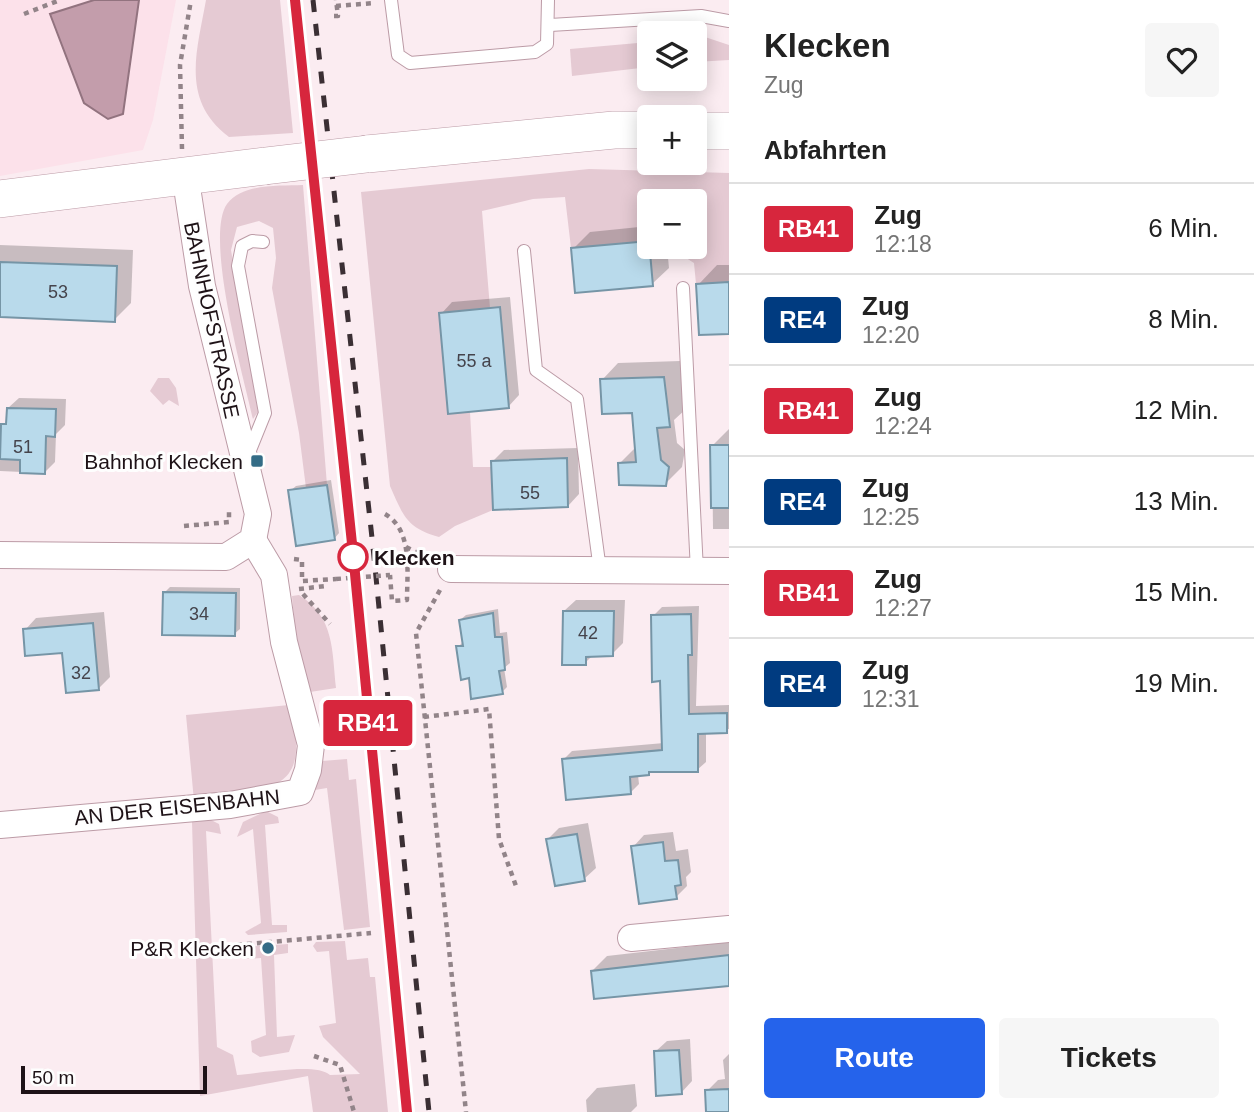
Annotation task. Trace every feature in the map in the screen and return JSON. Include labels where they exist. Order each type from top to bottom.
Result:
[{"type":"street","points":[[0,199],[185,174],[367,154],[637,130]]},
{"type":"street","points":[[707,131],[729,131]]},
{"type":"street","name":"BAHNHOFSTRASSE","points":[[185,174],[202,286],[243,465],[258,514],[253,540]]},
{"type":"street","points":[[0,555],[226,557],[253,540]]},
{"type":"street","name":"AN DER EISENBAHN","points":[[0,825],[230,805],[300,792],[308,770],[311,746],[307,722],[284,642],[274,575],[253,540]]},
{"type":"street","points":[[451,569],[729,571]]},
{"type":"street","points":[[631,938],[729,929]]},
{"type":"lane","points":[[387,1],[398,55],[410,63],[535,52],[547,44],[550,25],[548,0]]},
{"type":"lane","points":[[550,25],[701,16],[729,21]]},
{"type":"lane","points":[[243,465],[265,413],[238,266],[242,246],[252,241],[263,242]]},
{"type":"lane","points":[[524,251],[536,370],[577,399],[600,570]]},
{"type":"lane","points":[[683,288],[696,571]]},
{"type":"path","points":[[24,14],[60,0]]},
{"type":"path","points":[[185,174],[180,136],[180,65],[191,0]]},
{"type":"path","points":[[334,16],[338,16],[336,3],[387,1]]},
{"type":"path","points":[[184,526],[229,522],[229,505]]},
{"type":"path","points":[[302,560],[302,581],[390,575],[392,601],[407,600],[406,547],[395,519],[385,514]]},
{"type":"path","points":[[451,569],[415,633],[466,1112]]},
{"type":"path","points":[[297,589],[315,605],[330,624]]},
{"type":"path","points":[[424,717],[489,709],[499,839],[516,886]]},
{"type":"path","points":[[237,945],[371,933]]},
{"type":"path","points":[[314,1056],[340,1065],[354,1112]]},
{"type":"shaded area","points":[[0,0],[176,0],[153,120],[143,150],[0,176]]},
{"type":"shaded area","points":[[94,0],[139,0],[123,114],[108,119],[84,103],[50,14]]},
{"type":"shaded area","points":[[206,0],[280,0],[293,133],[229,137],[214,123],[203,107],[198,91],[196,56]]},
{"type":"shaded area","points":[[707,38],[729,45],[729,60],[707,61]]},
{"type":"shaded area","points":[[637,43],[637,68],[572,76],[570,49]]},
{"type":"shaded area","points":[[589,169],[637,170],[637,175],[729,173],[729,282],[696,284],[694,263],[688,259],[707,259],[707,189],[637,189],[637,242],[571,248],[565,197],[533,199],[482,211],[490,308],[439,314],[448,414],[470,412],[473,467],[491,467],[493,510],[455,526],[439,537],[412,525],[398,505],[390,486],[361,192]]},
{"type":"shaded area","points":[[303,185],[327,485],[306,488],[299,433],[272,288],[276,258],[273,228],[259,221],[237,227],[231,250],[258,412],[253,419],[228,309],[220,245],[221,221],[227,204],[234,197],[262,187]]},
{"type":"shaded area","points":[[158,378],[169,378],[176,388],[179,406],[169,400],[163,405],[150,391]]},
{"type":"shaded area","points":[[299,595],[319,614],[330,636],[336,688],[310,692],[296,644],[292,596]]},
{"type":"shaded area","points":[[289,705],[295,735],[295,757],[289,773],[278,783],[263,789],[194,801],[186,715]]},
{"type":"shaded area","points":[[347,759],[349,780],[356,779],[370,927],[344,930],[327,788],[309,791],[321,772],[322,761]]},
{"type":"shaded area","points":[[266,811],[278,817],[279,823],[265,825],[272,925],[287,925],[287,932],[248,935],[245,932],[261,923],[253,829],[237,837],[243,822]]},
{"type":"shaded area","points":[[211,820],[219,824],[221,834],[206,831],[217,1047],[233,1055],[237,1075],[300,1069],[323,1071],[330,1075],[360,1074],[323,1037],[319,1026],[336,1023],[329,951],[317,952],[313,946],[316,942],[345,941],[347,960],[368,958],[370,977],[375,977],[388,1112],[313,1112],[308,1076],[200,1096],[192,822]]},
{"type":"shaded area","points":[[288,944],[288,953],[274,955],[277,1037],[295,1035],[289,1052],[260,1057],[252,1052],[251,1041],[266,1035],[261,958],[245,959],[244,947]]},
{"type":"building","points":[[637,242],[637,259],[651,259],[653,286],[575,293],[571,248]]},
{"type":"building","points":[[0,262],[117,266],[115,322],[0,317]]},
{"type":"building","points":[[729,282],[729,334],[699,335],[696,284]]},
{"type":"building","points":[[500,307],[509,408],[448,414],[439,313]]},
{"type":"building","points":[[664,377],[670,427],[657,428],[661,460],[669,467],[666,486],[619,485],[618,463],[636,462],[632,413],[602,414],[600,379]]},
{"type":"building","points":[[7,408],[56,409],[55,437],[46,436],[45,474],[20,473],[20,460],[0,459],[1,424],[6,424]]},
{"type":"building","points":[[710,445],[729,445],[729,508],[711,508]]},
{"type":"building","points":[[567,458],[568,507],[493,510],[491,461]]},
{"type":"building","points":[[327,485],[335,540],[296,546],[288,490]]},
{"type":"building","points":[[163,592],[236,593],[235,636],[162,635]]},
{"type":"building","points":[[563,611],[614,611],[613,656],[586,657],[586,665],[562,665]]},
{"type":"building","points":[[493,613],[495,637],[502,637],[505,670],[499,671],[503,694],[471,699],[469,678],[461,680],[456,646],[463,646],[459,620]]},
{"type":"building","points":[[691,614],[692,655],[688,655],[689,714],[727,713],[727,733],[698,734],[698,772],[649,772],[649,775],[630,777],[631,794],[566,800],[562,759],[662,750],[660,681],[652,682],[651,615]]},
{"type":"building","points":[[93,623],[99,690],[66,693],[62,653],[25,656],[23,629]]},
{"type":"building","points":[[577,834],[585,881],[555,886],[546,839]]},
{"type":"building","points":[[663,842],[665,861],[678,860],[681,885],[675,886],[677,899],[639,904],[631,846]]},
{"type":"building","points":[[729,955],[729,986],[594,999],[591,971]]},
{"type":"building","points":[[679,1050],[682,1094],[656,1096],[654,1051]]},
{"type":"building","points":[[729,1089],[729,1112],[706,1112],[705,1090]]},
{"type":"railway","points":[[295,0],[353,553],[407,1112]]},
{"type":"railway","points":[[313,0],[373,547],[429,1112]]},
{"type":"train","name":"RB41","points":[[295,0],[353,553],[383,887],[407,1112]]},
{"type":"place","name":"Bahnhof Klecken","points":[[257,461]]},
{"type":"place","name":"Klecken","points":[[353,557]]},
{"type":"place","name":"P&R Klecken","points":[[268,948]]}]
